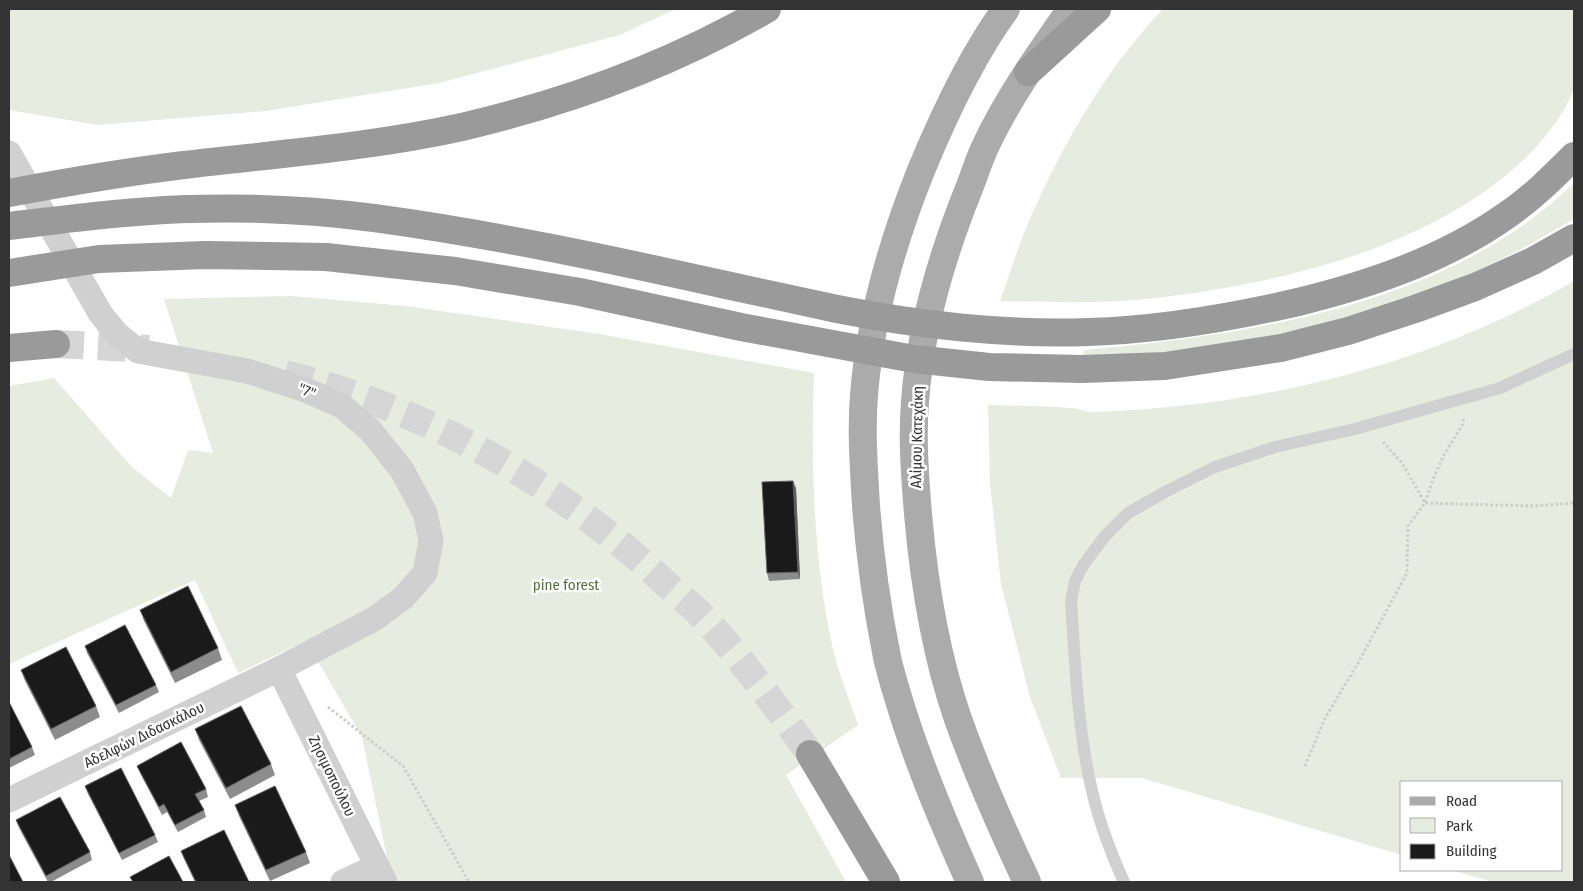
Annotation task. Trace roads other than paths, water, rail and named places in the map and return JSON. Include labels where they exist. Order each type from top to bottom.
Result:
[{"type":"highway","points":[[9,193],[81,180],[174,167],[395,140],[462,127],[527,110],[600,87],[671,59],[740,25],[767,9]]},
{"type":"highway","points":[[1028,72],[1097,9]]},
{"type":"highway","points":[[9,226],[88,216],[187,209],[286,210],[371,218],[470,233],[588,255],[841,310],[933,324],[1010,330],[1087,332],[1158,327],[1272,308],[1338,292],[1401,272],[1465,240],[1506,216],[1543,188],[1574,156]]},
{"type":"highway","points":[[9,273],[99,258],[205,255],[326,257],[455,271],[580,292],[741,327],[914,359],[989,367],[1082,369],[1165,366],[1281,348],[1348,331],[1415,310],[1474,287],[1533,261],[1574,238]]},
{"type":"highway","points":[[9,348],[56,344]]},
{"type":"highway","points":[[810,754],[886,882]]},
{"type":"main road","points":[[970,882],[939,815],[907,729],[887,659],[869,536],[864,468],[864,397],[872,333],[890,260],[911,195],[940,126],[968,70],[1006,9]]},
{"type":"main road","name":"Αλίμου Κατεχάκη","points":[[1027,882],[987,795],[958,718],[938,647],[927,590],[919,528],[914,470],[915,402],[924,338],[939,273],[958,215],[985,147],[1028,72],[1071,9]]},
{"type":"street","name":"\"7\"","points":[[9,153],[100,313],[117,334],[138,350],[248,371],[306,390],[342,406],[370,430],[402,470],[425,513],[431,541],[425,573],[403,598],[374,619],[279,669]]},
{"type":"street","name":"Αδελφών Διδασκάλου","points":[[9,800],[279,669]]},
{"type":"street","name":"Ζησιμοπούλου","points":[[279,669],[381,874]]},
{"type":"street","points":[[343,882],[381,874]]},
{"type":"lane","points":[[1124,882],[1109,848],[1089,778],[1080,725],[1071,601],[1075,581],[1084,564],[1105,536],[1128,513],[1164,492],[1215,467],[1275,446],[1372,424],[1500,388],[1574,354]]},
{"type":"tunnel","points":[[56,344],[149,349]]},
{"type":"tunnel","points":[[285,374],[337,389],[388,407],[438,429],[534,481],[579,512],[622,545],[700,614],[744,664],[810,754]]},
{"type":"park label","name":"pine forest","points":[[566,585]]}]
